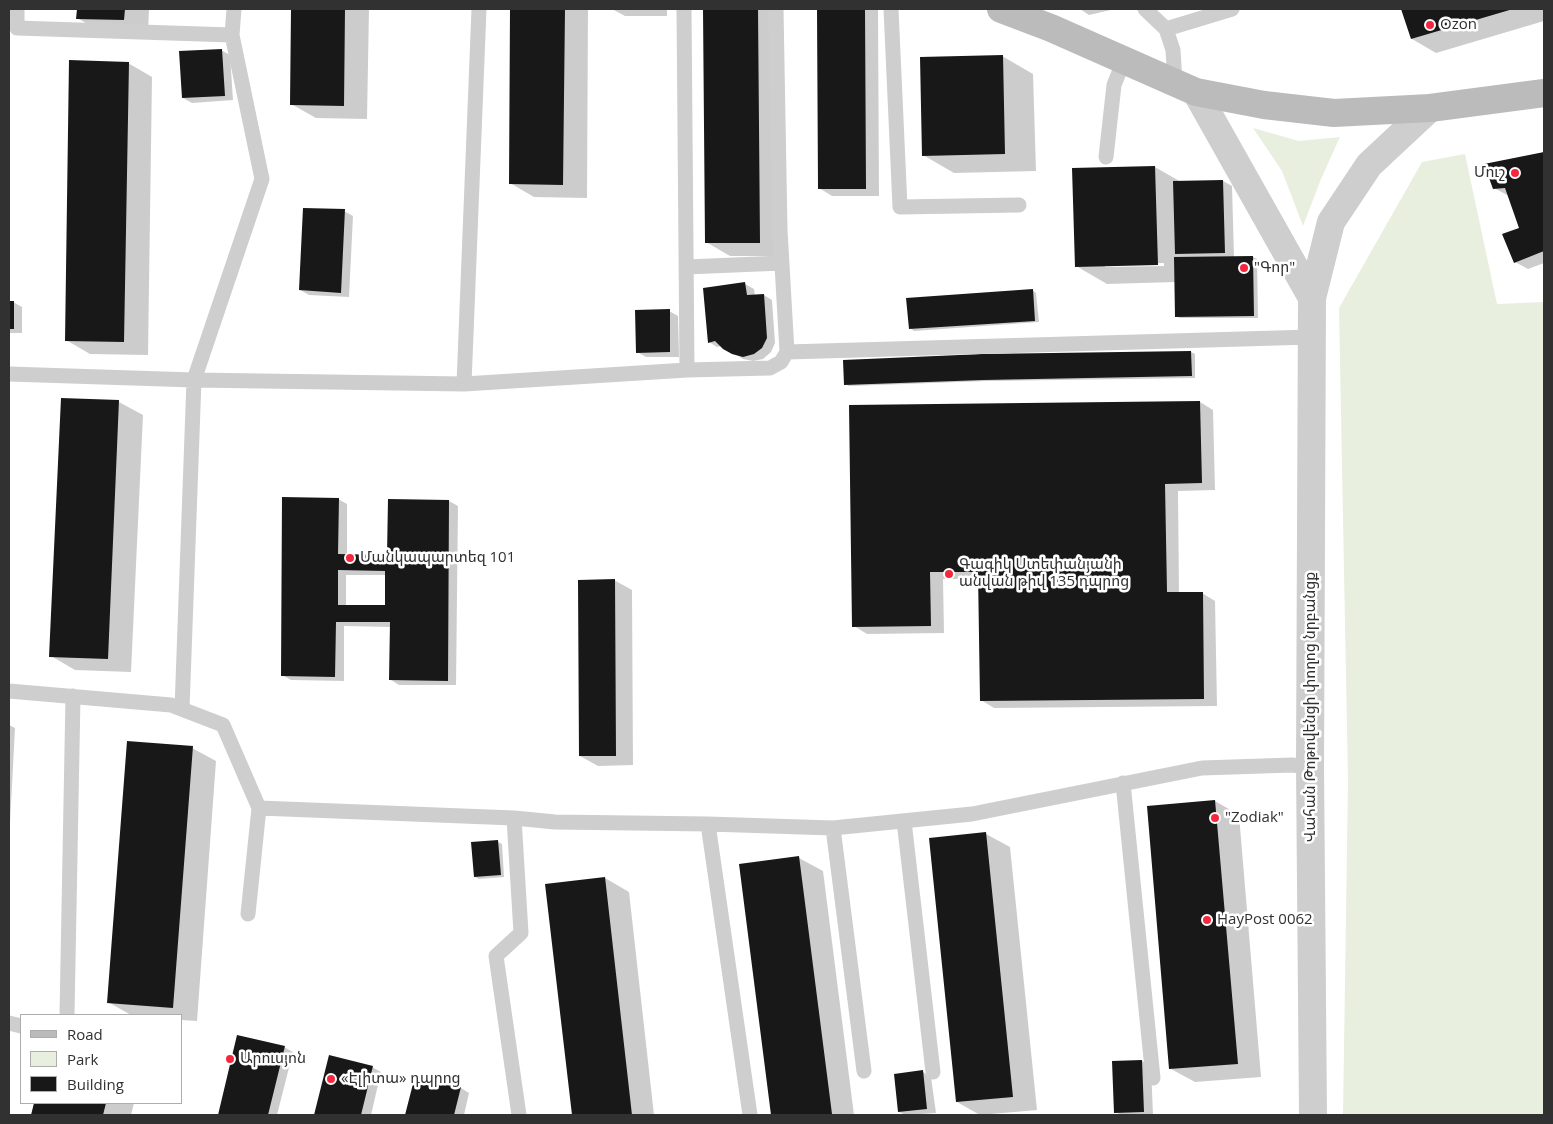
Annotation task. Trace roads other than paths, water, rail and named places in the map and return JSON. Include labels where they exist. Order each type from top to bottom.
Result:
[{"type":"street","points":[[1001,9],[1048,18],[1124,60],[1186,87],[1264,105],[1334,113],[1430,108],[1544,93]]},
{"type":"street","name":"Վահան Թոթովենցի փողոց նրբանցք","points":[[1186,87],[1312,298]]},
{"type":"street","name":"Վահան Թոթովենցի փողոց նրբանցք","points":[[1313,1115],[1310,767],[1312,298],[1330,222],[1369,166],[1430,108]]},
{"type":"lane","points":[[17,9],[17,28],[232,35]]},
{"type":"lane","points":[[182,709],[194,380],[262,179],[232,35],[234,9]]},
{"type":"lane","points":[[464,384],[479,9]]},
{"type":"lane","points":[[684,9],[687,370]]},
{"type":"lane","points":[[9,374],[194,380],[464,384],[687,370],[770,368],[781,362],[787,352],[782,263],[776,9]]},
{"type":"lane","points":[[890,9],[900,207],[1019,205]]},
{"type":"lane","points":[[1145,9],[1166,29],[1186,87]]},
{"type":"lane","points":[[1166,29],[1232,9]]},
{"type":"lane","points":[[1106,157],[1114,85],[1124,60]]},
{"type":"lane","points":[[686,268],[782,263]]},
{"type":"lane","points":[[787,352],[1312,337]]},
{"type":"lane","points":[[9,691],[170,705],[222,725],[259,808],[248,914]]},
{"type":"lane","points":[[67,1014],[73,696]]},
{"type":"lane","points":[[259,808],[514,818],[555,822],[833,828],[972,814],[1202,768],[1292,765],[1310,767]]},
{"type":"lane","points":[[1123,783],[1153,1078]]},
{"type":"lane","points":[[514,818],[521,933],[496,956],[519,1115]]},
{"type":"lane","points":[[904,821],[933,1072]]},
{"type":"lane","points":[[708,824],[750,1115]]},
{"type":"lane","points":[[833,828],[864,1070]]},
{"type":"place","name":"Ozon","points":[[1430,25]]},
{"type":"place","name":"Մուշ","points":[[1515,173]]},
{"type":"place","name":"\"Գոր\"","points":[[1244,268]]},
{"type":"place","name":"Մանկապարտեզ 101","points":[[350,558]]},
{"type":"place","name":"Գագիկ Ստեփանյանի անվան թիվ 135 դպրոց","points":[[949,574]]},
{"type":"place","name":"\"Zodiak\"","points":[[1215,818]]},
{"type":"place","name":"HayPost 0062","points":[[1207,920]]},
{"type":"place","name":"Արուսյոն","points":[[230,1059]]},
{"type":"place","name":"«Էլիտա» դպրոց","points":[[331,1079]]}]
